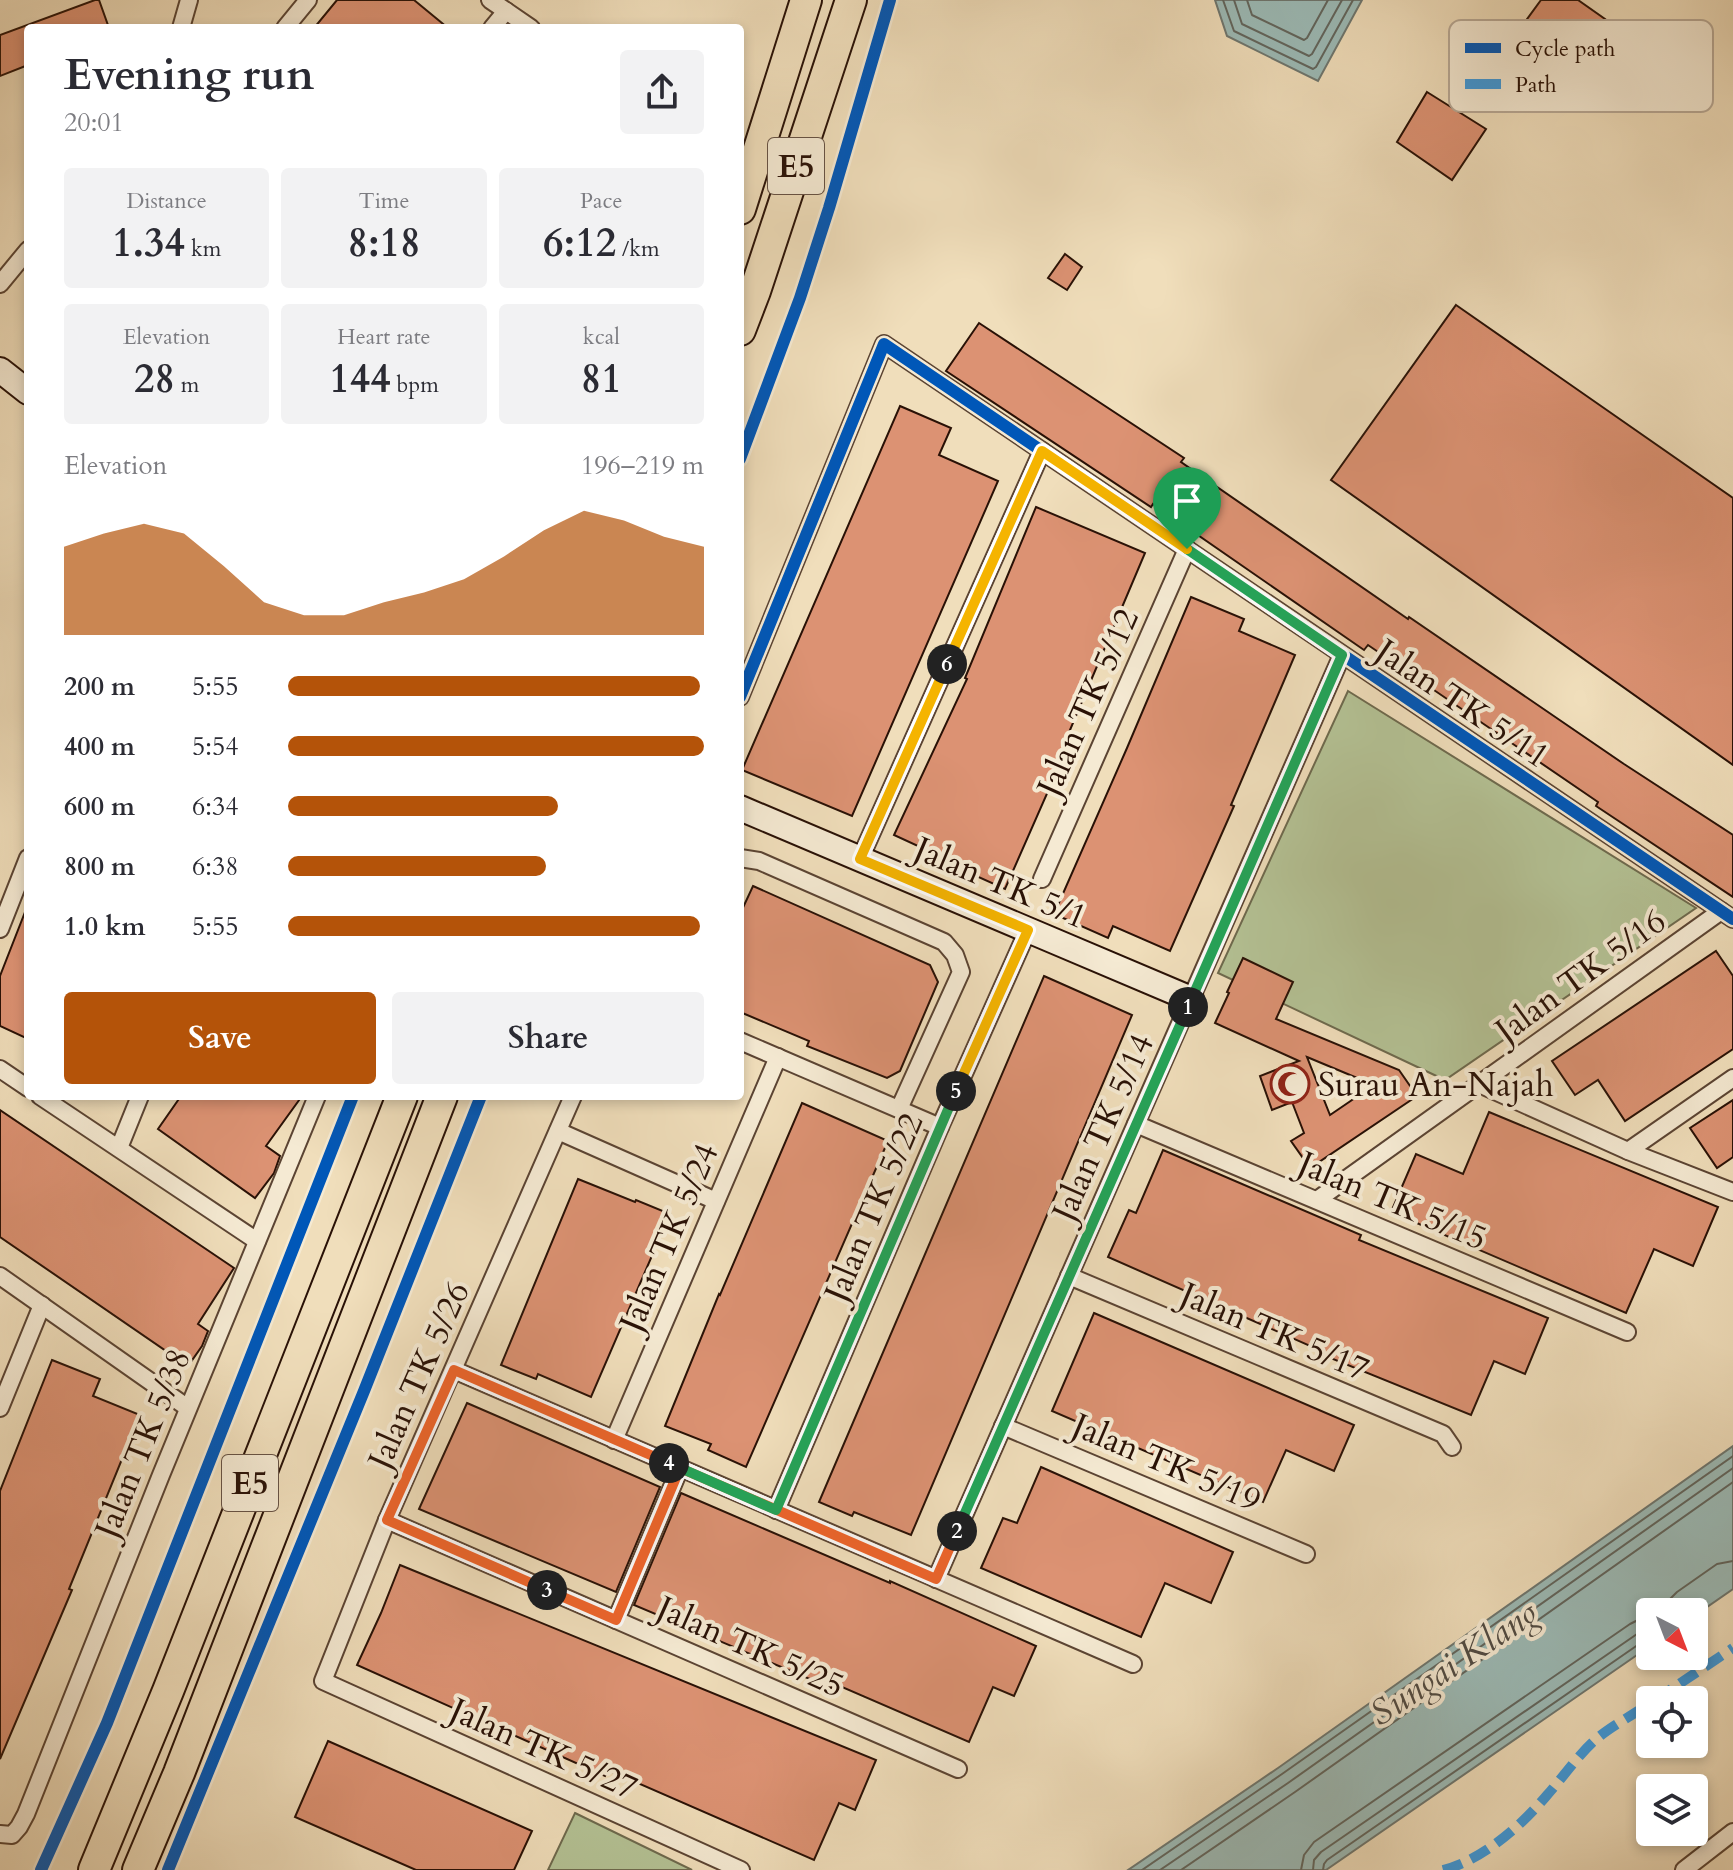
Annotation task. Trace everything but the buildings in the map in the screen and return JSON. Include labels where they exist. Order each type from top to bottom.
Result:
[{"type":"highway","name":"E5","points":[[744,196],[806,0]]},
{"type":"highway","name":"E5","points":[[744,320],[851,0]]},
{"type":"highway","name":"E5","points":[[94,1870],[168,1691],[400,1100]]},
{"type":"highway","name":"E5","points":[[138,1870],[179,1773],[440,1100]]},
{"type":"street","points":[[182,24],[189,0]]},
{"type":"street","points":[[288,24],[308,0]]},
{"type":"street","points":[[490,0],[525,24]]},
{"type":"street","points":[[495,24],[506,11]]},
{"type":"street","points":[[0,284],[24,255]]},
{"type":"street","name":"Jalan TK 5/11","points":[[744,687],[884,344],[1727,915]]},
{"type":"street","points":[[0,370],[24,389]]},
{"type":"street","points":[[860,859],[1042,451]]},
{"type":"street","name":"Jalan TK 5/12","points":[[1042,879],[1187,549]]},
{"type":"street","name":"Jalan TK 5/14","points":[[936,1579],[1342,655]]},
{"type":"street","name":"Jalan TK 5/1","points":[[744,810],[1191,999]]},
{"type":"street","points":[[744,859],[759,861],[944,942],[955,955],[961,972],[899,1109]]},
{"type":"street","points":[[0,929],[24,868]]},
{"type":"street","name":"Jalan TK 5/16","points":[[1317,1200],[1479,1084],[1727,915]]},
{"type":"street","name":"Jalan TK 5/22","points":[[776,1510],[1028,930]]},
{"type":"street","points":[[744,1043],[940,1127]]},
{"type":"street","name":"Jalan TK 5/24","points":[[614,1440],[778,1057]]},
{"type":"street","points":[[0,1069],[24,1085]]},
{"type":"street","points":[[1628,1151],[1733,1078]]},
{"type":"street","points":[[1479,1084],[1628,1151],[1733,1192]]},
{"type":"street","points":[[46,1100],[257,1241]]},
{"type":"street","points":[[119,1148],[138,1100]]},
{"type":"street","name":"Jalan TK 5/38","points":[[0,1834],[12,1835],[26,1814],[315,1100]]},
{"type":"street","name":"Jalan TK 5/26","points":[[323,1681],[387,1520],[571,1100]]},
{"type":"street","name":"Jalan TK 5/15","points":[[1136,1124],[1627,1332]]},
{"type":"street","points":[[558,1131],[716,1201]]},
{"type":"street","points":[[0,1276],[188,1408]]},
{"type":"street","name":"Jalan TK 5/17","points":[[1069,1276],[1443,1434],[1452,1447]]},
{"type":"street","points":[[0,1408],[42,1305]]},
{"type":"street","points":[[454,1370],[1133,1664]]},
{"type":"street","name":"Jalan TK 5/19","points":[[1003,1426],[1306,1554]]},
{"type":"street","points":[[616,1620],[680,1468]]},
{"type":"street","name":"Jalan TK 5/25","points":[[387,1520],[958,1769]]},
{"type":"street","name":"Jalan TK 5/27","points":[[323,1681],[741,1870]]},
{"type":"street","points":[[1684,1870],[1733,1832]]},
{"type":"green space","points":[[1348,691],[1696,908],[1445,1080],[1218,973]]},
{"type":"green space","points":[[575,1813],[692,1870],[548,1870]]},
{"type":"water","points":[[1215,0],[1362,0],[1318,81],[1227,36]]},
{"type":"water","name":"Sungai Klang","points":[[1733,1446],[1733,1589],[1708,1606],[1708,1598],[1636,1598],[1636,1656],[1326,1870],[1128,1870],[1278,1768]]},
{"type":"marked path","points":[[1676,1686],[1733,1648]]},
{"type":"marked path","points":[[1443,1870],[1473,1858],[1501,1840],[1538,1806],[1593,1742],[1636,1712]]},
{"type":"cycle path","points":[[744,448],[800,298],[890,0]]},
{"type":"cycle path","points":[[744,687],[884,344],[1733,919]]},
{"type":"cycle path","points":[[41,1870],[107,1723],[351,1100]]},
{"type":"cycle path","points":[[168,1870],[479,1100]]},
{"type":"place","name":"Surau An-Najah","points":[[1290,1084]]},
{"type":"route","points":[[1187,549],[1042,451],[860,859],[1028,930],[776,1510],[680,1468],[454,1370],[387,1520],[616,1620],[680,1468],[776,1510],[936,1579],[1342,655],[1187,549]]}]
